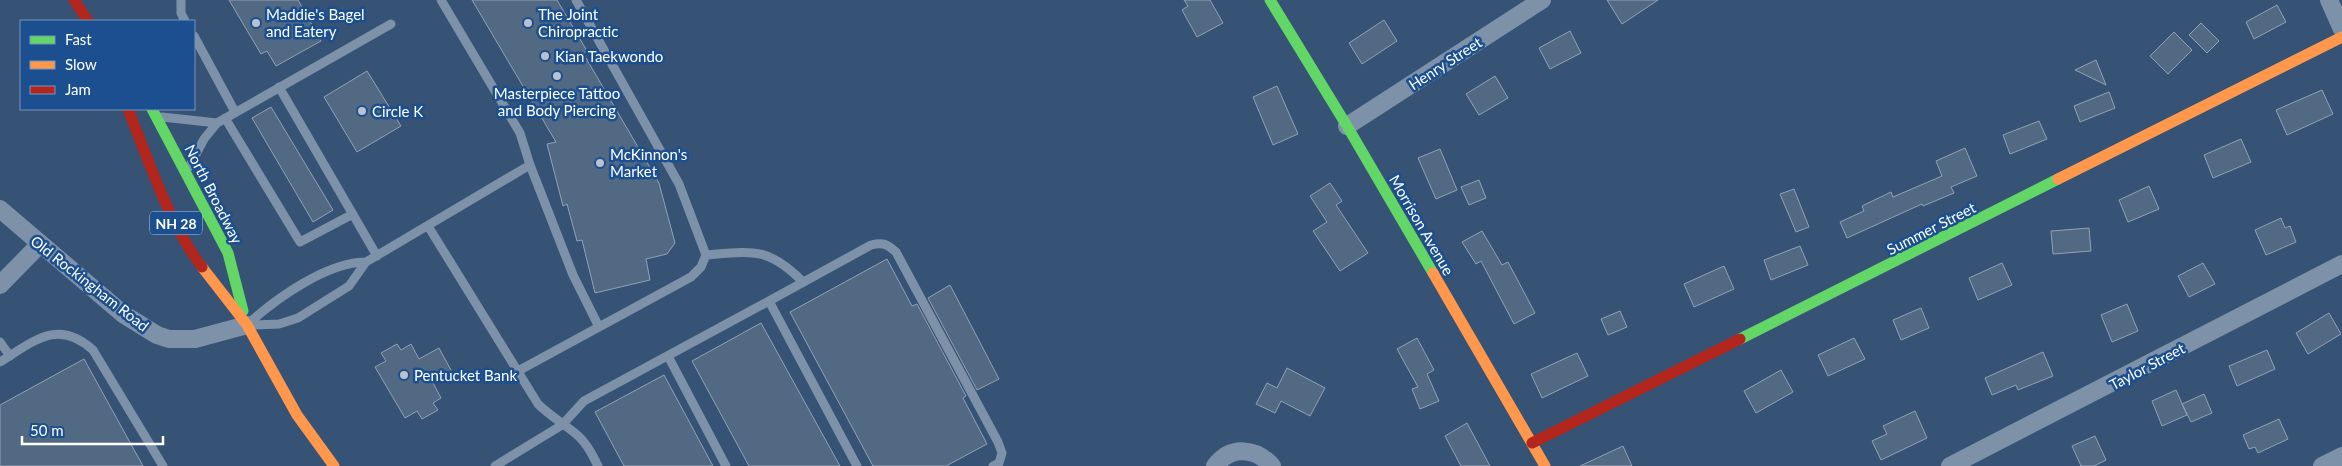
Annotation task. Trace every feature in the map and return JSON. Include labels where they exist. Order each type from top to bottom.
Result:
[{"type":"street","points":[[74,0],[87,20]]},
{"type":"street","name":"Morrison Avenue","points":[[1270,0],[1347,126],[1545,466]]},
{"type":"street","name":"Henry Street","points":[[1347,126],[1542,0]]},
{"type":"street","points":[[2329,0],[2342,29]]},
{"type":"street","name":"Summer Street","points":[[1532,443],[2342,37]]},
{"type":"street","name":"North Broadway","points":[[128,110],[155,177],[189,250],[247,325],[297,415],[334,466]]},
{"type":"street","name":"North Broadway","points":[[155,113],[228,253],[247,325]]},
{"type":"street","name":"Old Rockingham Road","points":[[0,209],[123,314],[158,335],[169,339],[195,339],[247,325]]},
{"type":"street","points":[[0,285],[40,244]]},
{"type":"street","name":"Taylor Street","points":[[1950,466],[2342,264]]},
{"type":"street","points":[[1215,466],[1229,454],[1241,451],[1253,452],[1264,457],[1272,466]]},
{"type":"street","points":[[2322,466],[2342,456]]},
{"type":"lane","points":[[181,0],[181,13],[185,20]]},
{"type":"lane","points":[[441,0],[520,132],[530,165],[573,276],[599,327]]},
{"type":"lane","points":[[518,371],[691,278],[701,267],[706,255],[679,184],[576,0]]},
{"type":"lane","points":[[186,172],[204,139],[221,120],[391,24]]},
{"type":"lane","points":[[195,38],[235,112]]},
{"type":"lane","points":[[279,87],[377,256]]},
{"type":"lane","points":[[155,113],[221,120]]},
{"type":"lane","points":[[221,120],[300,242],[353,214]]},
{"type":"lane","points":[[247,325],[279,324],[298,318],[349,286],[366,262],[530,165]]},
{"type":"lane","points":[[428,226],[538,404],[586,444],[598,466]]},
{"type":"lane","points":[[495,466],[562,425],[584,401],[871,245],[881,242],[889,245],[896,252],[998,442],[1002,453],[999,463],[993,466]]},
{"type":"lane","points":[[706,255],[736,252],[771,256],[786,265],[803,282]]},
{"type":"lane","points":[[247,325],[271,303],[334,267],[351,262],[366,262]]},
{"type":"lane","points":[[769,301],[857,466]]},
{"type":"lane","points":[[0,362],[41,339],[57,333],[69,334],[83,340],[93,350],[163,466]]},
{"type":"lane","points":[[0,342],[10,356]]},
{"type":"lane","points":[[668,356],[726,466]]},
{"type":"building","points":[[229,0],[298,0],[321,41],[276,66],[267,51],[261,54]]},
{"type":"building","points":[[472,0],[557,0],[587,51],[583,53],[659,183],[675,243],[667,254],[646,259],[650,280],[595,293],[582,240],[577,241],[567,204],[563,206],[547,144],[556,142]]},
{"type":"building","points":[[1184,0],[1210,0],[1223,23],[1197,37],[1182,10],[1188,6]]},
{"type":"building","points":[[1607,0],[1658,0],[1622,24]]},
{"type":"building","points":[[2277,5],[2286,22],[2254,39],[2246,22]]},
{"type":"building","points":[[1384,20],[1397,41],[1362,64],[1349,43]]},
{"type":"building","points":[[2201,23],[2219,41],[2207,53],[2189,35]]},
{"type":"building","points":[[1570,31],[1581,53],[1550,69],[1539,48]]},
{"type":"building","points":[[2174,32],[2192,50],[2168,74],[2150,56]]},
{"type":"building","points":[[2096,60],[2106,85],[2075,70]]},
{"type":"building","name":"Circle K","points":[[367,71],[401,126],[357,152],[324,97]]},
{"type":"building","points":[[1495,76],[1508,98],[1479,115],[1466,94]]},
{"type":"building","points":[[1277,86],[1298,134],[1273,145],[1253,97]]},
{"type":"building","points":[[2322,90],[2333,114],[2287,135],[2276,110]]},
{"type":"building","points":[[2109,92],[2115,108],[2080,122],[2074,106]]},
{"type":"building","points":[[271,107],[333,210],[313,222],[252,118]]},
{"type":"building","points":[[2039,121],[2047,139],[2010,154],[2003,135]]},
{"type":"building","points":[[2241,139],[2251,162],[2213,178],[2204,155]]},
{"type":"building","points":[[1965,148],[1977,176],[1951,187],[1954,193],[1923,206],[1922,204],[1847,238],[1840,222],[1864,211],[1862,206],[1891,192],[1893,197],[1942,176],[1936,161]]},
{"type":"building","points":[[1440,149],[1457,190],[1436,199],[1418,158]]},
{"type":"building","points":[[1479,180],[1486,198],[1469,205],[1461,187]]},
{"type":"building","points":[[1330,183],[1342,201],[1336,205],[1368,253],[1340,271],[1313,231],[1327,222],[1310,196]]},
{"type":"building","points":[[2149,186],[2159,209],[2128,222],[2119,200]]},
{"type":"building","points":[[1794,189],[1809,227],[1796,232],[1780,194]]},
{"type":"building","points":[[2281,218],[2285,228],[2290,226],[2296,242],[2266,255],[2255,230]]},
{"type":"building","points":[[2089,228],[2091,251],[2053,254],[2051,231]]},
{"type":"building","points":[[1482,231],[1502,265],[1508,262],[1535,313],[1514,324],[1481,261],[1476,264],[1462,242]]},
{"type":"building","points":[[1800,246],[1808,265],[1771,280],[1764,260]]},
{"type":"building","points":[[887,259],[912,306],[917,304],[966,396],[963,398],[987,444],[946,466],[873,466],[790,312]]},
{"type":"building","points":[[2002,263],[2012,285],[1978,300],[1969,278]]},
{"type":"building","points":[[2203,263],[2215,284],[2189,297],[2178,276]]},
{"type":"building","points":[[1724,266],[1734,289],[1694,307],[1684,284]]},
{"type":"building","points":[[950,285],[999,379],[977,390],[928,298]]},
{"type":"building","points":[[2127,304],[2138,331],[2112,342],[2101,315]]},
{"type":"building","points":[[1921,308],[1929,328],[1901,340],[1893,320]]},
{"type":"building","points":[[1620,311],[1627,327],[1608,335],[1601,319]]},
{"type":"building","points":[[2329,313],[2341,334],[2308,354],[2296,333]]},
{"type":"building","points":[[761,323],[840,466],[749,466],[692,361]]},
{"type":"building","points":[[1417,338],[1434,370],[1427,374],[1439,401],[1420,409],[1412,389],[1418,387],[1397,349]]},
{"type":"building","points":[[1854,338],[1865,359],[1828,376],[1818,355]]},
{"type":"building","name":"Pentucket Bank","points":[[397,344],[401,350],[411,344],[419,359],[439,348],[452,372],[433,383],[441,398],[433,403],[438,410],[422,419],[417,411],[405,418],[375,367],[386,361],[381,353]]},
{"type":"building","points":[[2267,350],[2275,369],[2237,386],[2229,366]]},
{"type":"building","points":[[2043,352],[2053,376],[2018,390],[2016,385],[1992,395],[1985,378]]},
{"type":"building","points":[[1577,353],[1588,376],[1542,398],[1531,374]]},
{"type":"building","points":[[84,359],[143,466],[0,466],[0,405]]},
{"type":"building","points":[[1287,368],[1325,388],[1310,416],[1281,401],[1275,413],[1256,404],[1267,383],[1277,388]]},
{"type":"building","points":[[1781,370],[1793,392],[1756,413],[1744,391]]},
{"type":"building","points":[[664,375],[713,466],[624,466],[595,412]]},
{"type":"building","points":[[2176,390],[2187,415],[2162,426],[2152,401]]},
{"type":"building","points":[[2204,394],[2212,413],[2191,422],[2182,404]]},
{"type":"building","points":[[1915,411],[1927,438],[1881,460],[1872,441],[1887,434],[1883,426]]},
{"type":"building","points":[[2279,419],[2288,439],[2258,453],[2255,447],[2249,449],[2243,435]]},
{"type":"building","points":[[1467,423],[1490,466],[1461,466],[1445,436]]},
{"type":"building","points":[[2095,436],[2106,460],[2094,466],[2081,466],[2072,446]]},
{"type":"building","points":[[1623,446],[1632,466],[1580,466]]},
{"type":"traffic: fast","points":[[1270,0],[1347,126],[1433,273]]},
{"type":"traffic: fast","points":[[153,110],[228,253],[243,311]]},
{"type":"traffic: fast","points":[[1740,339],[2058,179]]},
{"type":"traffic: slow","points":[[2058,179],[2342,37]]},
{"type":"traffic: slow","points":[[202,267],[247,325],[297,415],[334,466]]},
{"type":"traffic: slow","points":[[1433,273],[1545,466]]},
{"type":"traffic: jam","points":[[74,0],[87,20]]},
{"type":"traffic: jam","points":[[128,110],[169,211],[190,250],[202,267]]},
{"type":"traffic: jam","points":[[1532,443],[1740,339]]},
{"type":"place","name":"Maddie's Bagel and Eatery","points":[[256,23]]},
{"type":"place","name":"The Joint Chiropractic","points":[[528,23]]},
{"type":"place","name":"Kian Taekwondo","points":[[545,56]]},
{"type":"place","name":"Masterpiece Tattoo and Body Piercing","points":[[557,76]]},
{"type":"place","name":"Circle K","points":[[362,111]]},
{"type":"place","name":"McKinnon's Market","points":[[600,163]]},
{"type":"place","name":"Pentucket Bank","points":[[404,375]]}]
